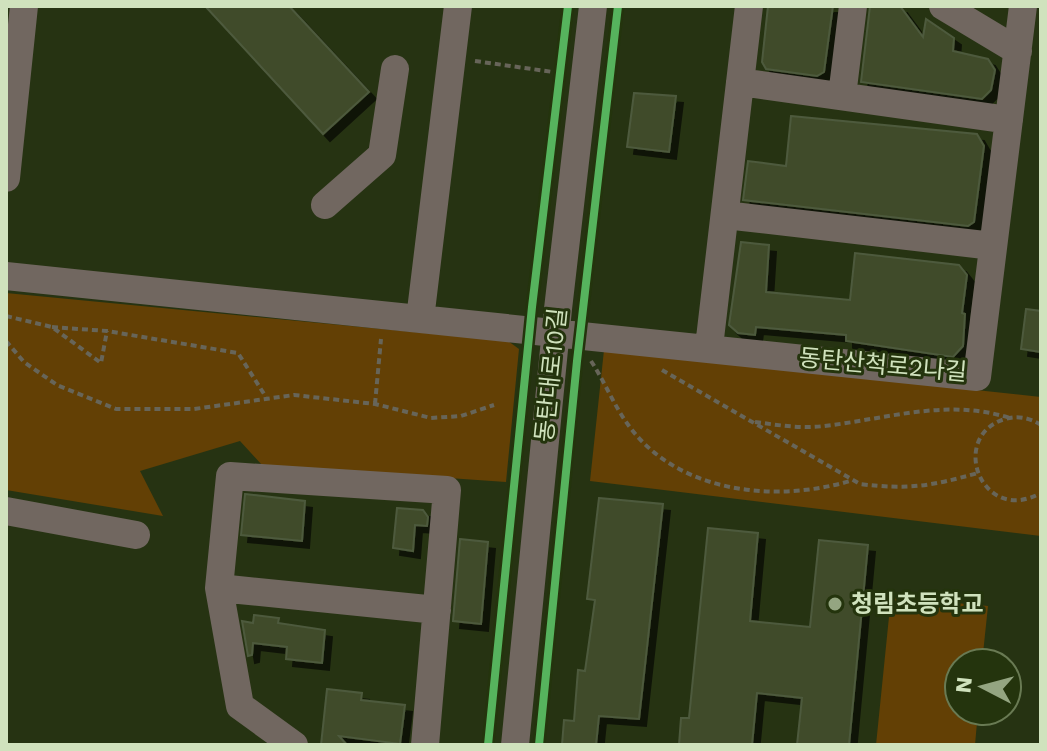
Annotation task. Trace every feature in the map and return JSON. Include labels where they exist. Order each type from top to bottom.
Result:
[{"type":"street","points":[[420,319],[458,6]]},
{"type":"street","name":"동탄대로10길","points":[[515,745],[566,347],[572,74],[593,6]]},
{"type":"street","points":[[709,347],[749,6]]},
{"type":"street","points":[[842,96],[853,6]]},
{"type":"street","points":[[943,6],[1018,51]]},
{"type":"street","name":"동탄산척로2나길","points":[[6,276],[420,319],[566,347],[709,347],[977,377],[1023,6]]},
{"type":"street","points":[[7,168],[18,17]]},
{"type":"street","points":[[325,205],[382,155],[395,69]]},
{"type":"street","points":[[740,82],[1009,120]]},
{"type":"street","points":[[725,215],[993,246]]},
{"type":"street","points":[[294,745],[240,706],[219,588],[230,476],[447,490],[425,745]]},
{"type":"street","points":[[6,511],[136,535]]},
{"type":"street","points":[[219,588],[437,610]]},
{"type":"path","points":[[452,57],[572,74]]},
{"type":"path","points":[[562,60],[572,74]]},
{"type":"path","points":[[558,89],[572,74]]},
{"type":"path","points":[[6,316],[52,327],[107,331],[238,353],[266,397]]},
{"type":"path","points":[[52,327],[101,363],[107,331]]},
{"type":"path","points":[[375,404],[381,337]]},
{"type":"path","points":[[6,341],[24,362],[57,385],[116,409],[194,409],[294,395],[375,404],[431,418],[461,416],[494,405]]},
{"type":"path","points":[[566,347],[591,361],[604,362]]},
{"type":"path","points":[[591,361],[628,425],[672,465],[729,488],[794,492],[852,480]]},
{"type":"path","points":[[655,368],[670,371],[852,480],[897,489],[935,486],[978,473]]},
{"type":"path","points":[[753,422],[823,426],[907,412],[970,409],[1010,418]]},
{"type":"path","points":[[1041,425],[1022,417],[998,421],[981,438],[976,449],[978,473],[983,484],[1004,499],[1029,499],[1041,493]]},
{"type":"shaded area","points":[[6,293],[508,341],[519,349],[506,482],[262,465],[240,441],[140,471],[163,516],[6,490]]},
{"type":"shaded area","points":[[604,350],[1041,397],[1041,536],[590,481]]},
{"type":"shaded area","points":[[891,597],[988,606],[984,647],[943,647],[943,727],[977,727],[975,745],[876,745]]},
{"type":"building","points":[[205,6],[289,6],[369,92],[323,134]]},
{"type":"building","points":[[768,6],[833,6],[824,72],[817,76],[766,69],[762,62]]},
{"type":"building","points":[[870,6],[900,6],[923,37],[926,19],[954,38],[953,51],[988,59],[995,70],[991,90],[982,99],[861,82]]},
{"type":"building","points":[[634,93],[676,96],[669,152],[627,147]]},
{"type":"building","points":[[791,116],[977,134],[984,146],[974,222],[968,226],[743,200],[748,161],[786,166]]},
{"type":"building","points":[[741,242],[769,245],[766,292],[850,300],[855,253],[959,265],[967,275],[962,313],[965,314],[963,346],[953,357],[846,341],[846,335],[756,327],[755,335],[738,333],[729,325]]},
{"type":"building","points":[[1026,309],[1041,311],[1041,352],[1021,349]]},
{"type":"building","points":[[245,494],[305,501],[302,541],[241,535]]},
{"type":"building","points":[[599,498],[663,504],[639,719],[599,716],[596,745],[562,745],[564,720],[574,721],[578,670],[585,671],[595,600],[587,599]]},
{"type":"building","points":[[397,508],[423,510],[428,517],[427,526],[415,525],[413,551],[393,548]]},
{"type":"building","points":[[708,528],[758,533],[750,621],[810,627],[819,540],[868,545],[849,745],[797,745],[802,698],[757,693],[752,745],[679,745],[681,718],[689,718]]},
{"type":"building","points":[[460,539],[488,542],[481,624],[453,621]]},
{"type":"building","points":[[254,615],[279,618],[278,623],[325,630],[322,663],[286,659],[287,647],[253,643],[252,655],[248,656],[242,621],[253,623]]},
{"type":"building","points":[[327,689],[362,693],[361,700],[405,705],[400,744],[339,736],[347,745],[321,745]]},
{"type":"cycle path","points":[[488,745],[532,307],[568,6]]},
{"type":"cycle path","points":[[539,745],[577,361],[618,6]]},
{"type":"place","name":"청림초등학교","points":[[835,604]]}]
